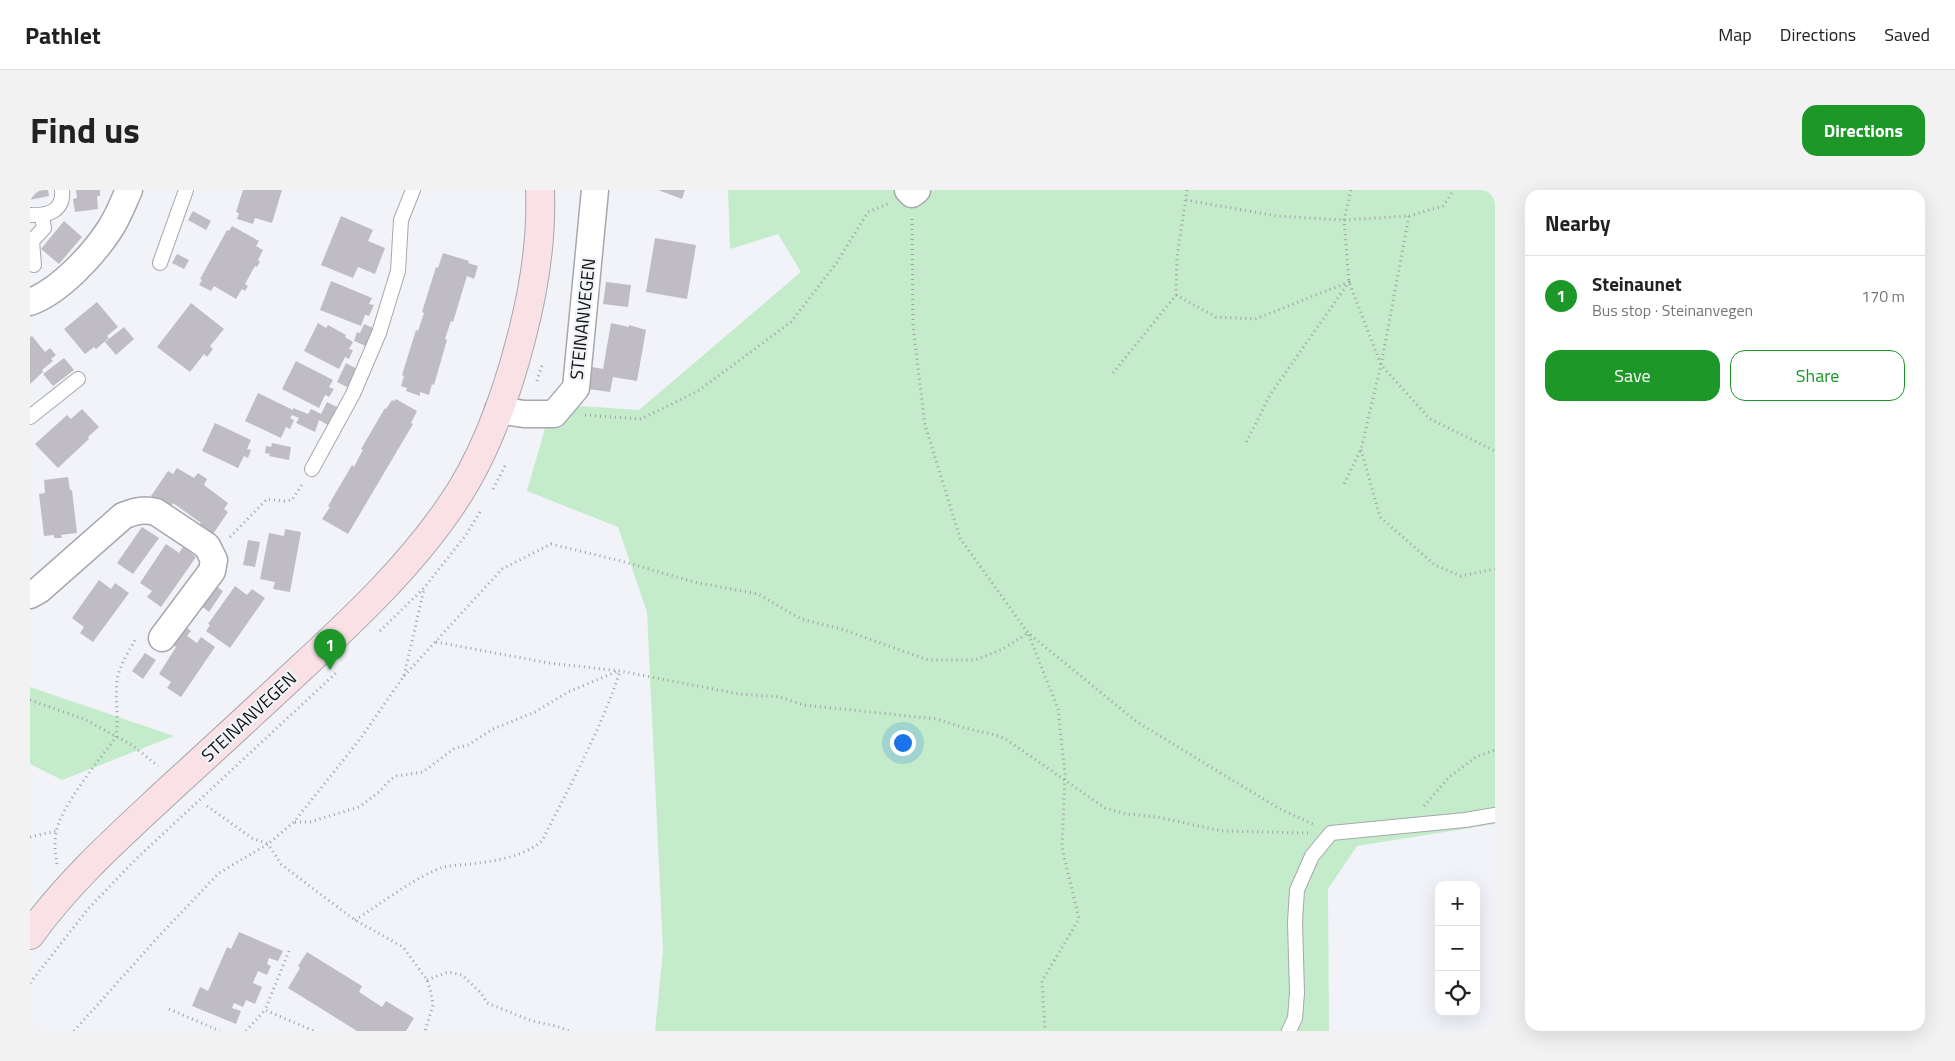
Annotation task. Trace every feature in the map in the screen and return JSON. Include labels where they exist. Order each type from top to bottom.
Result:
[{"type":"main road","name":"STEINANVEGEN","points":[[30,935],[50,907],[75,880],[337,635],[408,562],[452,505],[489,435],[514,368],[532,292],[539,240],[540,190]]},
{"type":"street","points":[[30,302],[62,283],[86,259],[111,228],[129,190]]},
{"type":"street","name":"STEINANVEGEN","points":[[554,414],[576,388],[595,190]]},
{"type":"street","points":[[498,410],[524,414],[554,414]]},
{"type":"street","points":[[30,595],[39,590],[123,516],[146,509],[156,512],[207,546],[214,560],[212,571],[151,635]]},
{"type":"lane","points":[[34,265],[32,241],[44,228],[36,215],[56,210],[62,198],[62,190]]},
{"type":"lane","points":[[160,263],[186,190]]},
{"type":"lane","points":[[312,469],[353,394],[379,333],[398,271],[401,220],[412,190]]},
{"type":"lane","points":[[30,417],[78,379]]},
{"type":"lane","points":[[1289,1031],[1295,1018],[1297,993],[1295,922],[1297,890],[1312,856],[1331,833],[1495,815]]},
{"type":"path","points":[[1113,373],[1176,295],[1177,257],[1187,190]]},
{"type":"path","points":[[1351,190],[1344,220],[1349,282],[1380,365],[1430,419],[1495,451]]},
{"type":"path","points":[[1186,200],[1277,216],[1344,220],[1409,216],[1443,206],[1454,190]]},
{"type":"path","points":[[554,414],[641,419],[698,391],[791,322],[835,265],[868,212],[912,191],[913,326],[925,425],[960,538],[1028,633],[1058,709],[1065,782],[1062,848],[1079,919],[1042,981],[1045,1031]]},
{"type":"path","points":[[1343,486],[1361,449],[1380,365],[1409,216]]},
{"type":"path","points":[[1176,295],[1216,316],[1255,319],[1349,282]]},
{"type":"path","points":[[1245,445],[1270,395],[1349,282]]},
{"type":"path","points":[[1361,449],[1380,517],[1435,565],[1461,576],[1495,569]]},
{"type":"path","points":[[229,538],[267,499],[292,500],[312,469]]},
{"type":"path","points":[[74,1031],[159,936],[219,873],[268,844],[294,822],[360,739],[404,676],[502,569],[551,544],[621,561],[694,582],[758,594],[801,620],[841,628],[928,660],[975,660],[1003,649],[1028,633]]},
{"type":"path","points":[[404,676],[424,588]]},
{"type":"path","points":[[1028,633],[1137,722],[1280,809],[1331,833]]},
{"type":"path","points":[[75,880],[58,866],[55,854],[56,831],[70,801],[116,736],[118,727],[117,681],[121,666],[151,635]]},
{"type":"path","points":[[435,642],[549,663],[620,671],[739,694],[780,697],[804,705],[937,719],[964,728],[996,735],[1007,740],[1105,808],[1126,814],[1157,817],[1222,831],[1331,833]]},
{"type":"path","points":[[294,822],[310,822],[359,807],[379,792],[391,779],[397,776],[423,772],[455,748],[468,745],[493,729],[536,712],[568,692],[620,671]]},
{"type":"path","points":[[355,920],[421,878],[444,867],[485,862],[523,853],[542,841],[592,742],[612,698],[620,671]]},
{"type":"path","points":[[30,700],[84,719],[132,745],[164,771]]},
{"type":"path","points":[[1416,825],[1424,806],[1449,777],[1476,757],[1495,750]]},
{"type":"path","points":[[207,806],[252,838],[268,844],[282,864],[355,920],[403,948],[427,980],[433,1005],[425,1031]]},
{"type":"path","points":[[30,837],[56,831]]},
{"type":"path","points":[[246,1031],[265,1010],[289,951]]},
{"type":"path","points":[[427,980],[448,972],[462,975],[481,992],[488,1002],[532,1022],[556,1026],[569,1031]]},
{"type":"path","points":[[169,1009],[220,1031]]},
{"type":"path","points":[[265,1010],[314,1031]]},
{"type":"green space","points":[[728,190],[1495,190],[1495,824],[1357,846],[1328,889],[1329,1031],[655,1031],[663,950],[647,612],[618,527],[527,491],[552,404],[639,410],[801,272],[778,234],[730,249]]},
{"type":"green space","points":[[30,687],[174,736],[62,780],[30,764]]},
{"type":"building","points":[[30,190],[48,190],[49,196],[30,200]]},
{"type":"building","points":[[76,190],[100,190],[100,196],[97,196],[98,209],[75,212],[73,199],[77,198]]},
{"type":"building","points":[[243,190],[282,190],[272,223],[255,218],[253,224],[237,219],[239,213],[236,212]]},
{"type":"building","points":[[658,190],[685,190],[682,199]]},
{"type":"building","points":[[193,211],[211,221],[206,230],[188,220]]},
{"type":"building","points":[[341,216],[373,230],[368,241],[385,248],[375,274],[358,267],[353,278],[321,265]]},
{"type":"building","points":[[64,221],[82,237],[59,264],[41,249]]},
{"type":"building","points":[[232,226],[259,241],[256,246],[263,250],[258,260],[260,262],[257,267],[255,266],[245,284],[248,286],[245,291],[242,289],[236,299],[214,286],[211,291],[199,285],[202,280],[200,279],[227,230],[229,231]]},
{"type":"building","points":[[655,238],[696,245],[687,299],[646,292]]},
{"type":"building","points":[[443,253],[469,261],[468,263],[478,266],[474,279],[467,276],[453,322],[451,321],[445,339],[447,340],[434,385],[432,384],[429,395],[420,392],[420,396],[406,391],[407,388],[401,386],[404,376],[402,375],[416,330],[418,331],[424,313],[422,312],[436,267],[438,268]]},
{"type":"building","points":[[177,254],[189,260],[184,269],[172,263]]},
{"type":"building","points":[[331,281],[372,298],[369,304],[374,305],[369,316],[365,315],[361,326],[320,310]]},
{"type":"building","points":[[606,282],[631,285],[628,307],[603,304]]},
{"type":"building","points":[[97,302],[118,327],[96,349],[94,347],[85,354],[64,329]]},
{"type":"building","points":[[191,303],[224,329],[210,346],[213,349],[207,357],[204,354],[190,372],[157,347]]},
{"type":"building","points":[[318,323],[326,328],[328,325],[346,335],[345,337],[353,342],[349,349],[353,350],[349,359],[345,357],[339,369],[304,351]]},
{"type":"building","points":[[611,323],[629,327],[629,325],[646,330],[637,381],[613,377],[610,392],[588,389],[592,367],[603,369]]},
{"type":"building","points":[[364,324],[376,329],[368,347],[354,341],[357,332],[360,333]]},
{"type":"building","points":[[124,327],[134,339],[116,355],[105,342]]},
{"type":"building","points":[[32,336],[45,352],[50,348],[56,355],[51,359],[53,361],[30,384],[30,337]]},
{"type":"building","points":[[64,358],[74,370],[53,386],[43,374]]},
{"type":"building","points":[[296,361],[333,380],[329,387],[334,389],[329,397],[325,395],[319,408],[282,389]]},
{"type":"building","points":[[346,363],[357,369],[347,387],[337,382]]},
{"type":"building","points":[[258,393],[293,410],[293,408],[308,414],[311,409],[321,414],[327,402],[337,407],[328,425],[319,420],[315,432],[296,423],[299,418],[292,415],[290,418],[294,420],[290,429],[286,427],[281,438],[245,421]]},
{"type":"building","points":[[396,399],[417,411],[411,423],[413,424],[348,534],[322,519],[352,465],[354,467],[363,450],[361,449],[385,408],[392,400]]},
{"type":"building","points":[[82,409],[99,427],[58,468],[35,444],[67,415],[71,419]]},
{"type":"building","points":[[215,423],[251,440],[247,449],[251,450],[248,458],[244,456],[238,468],[202,451]]},
{"type":"building","points":[[272,443],[291,447],[289,460],[269,456],[270,454],[265,453],[266,446],[271,447]]},
{"type":"building","points":[[177,468],[194,478],[198,473],[207,479],[204,485],[228,503],[224,509],[228,512],[211,537],[198,527],[201,523],[173,503],[169,509],[151,496],[168,471],[173,474]]},
{"type":"building","points":[[68,477],[70,490],[72,490],[77,533],[61,535],[62,538],[54,538],[54,535],[44,536],[39,494],[45,493],[44,480]]},
{"type":"building","points":[[142,527],[159,538],[133,574],[117,563]]},
{"type":"building","points":[[285,529],[301,532],[290,592],[273,589],[275,582],[260,579],[269,533],[284,536]]},
{"type":"building","points":[[248,540],[260,542],[255,567],[243,565]]},
{"type":"building","points":[[166,544],[179,553],[183,547],[196,557],[161,607],[147,597],[152,591],[140,583]]},
{"type":"building","points":[[99,580],[111,589],[115,583],[129,593],[93,642],[80,633],[84,627],[72,618]]},
{"type":"building","points":[[213,584],[223,591],[209,612],[199,604]]},
{"type":"building","points":[[235,586],[247,595],[252,589],[265,598],[230,648],[206,631],[210,625],[208,624]]},
{"type":"building","points":[[181,623],[191,631],[187,636],[197,643],[201,637],[215,647],[181,697],[167,688],[171,682],[159,674],[176,647],[168,641]]},
{"type":"building","points":[[145,653],[156,660],[143,679],[132,671]]},
{"type":"building","points":[[239,932],[283,951],[278,961],[269,958],[267,964],[271,966],[267,975],[258,971],[253,983],[262,987],[255,1004],[246,1000],[243,1007],[234,1003],[232,1008],[241,1011],[236,1024],[192,1006],[200,987],[208,991],[227,947],[231,949]]},
{"type":"building","points":[[307,952],[362,986],[359,992],[382,1007],[386,1001],[414,1018],[406,1031],[357,1031],[288,988]]},
{"type":"place","name":"Steinaunet","points":[[330,670]]}]
